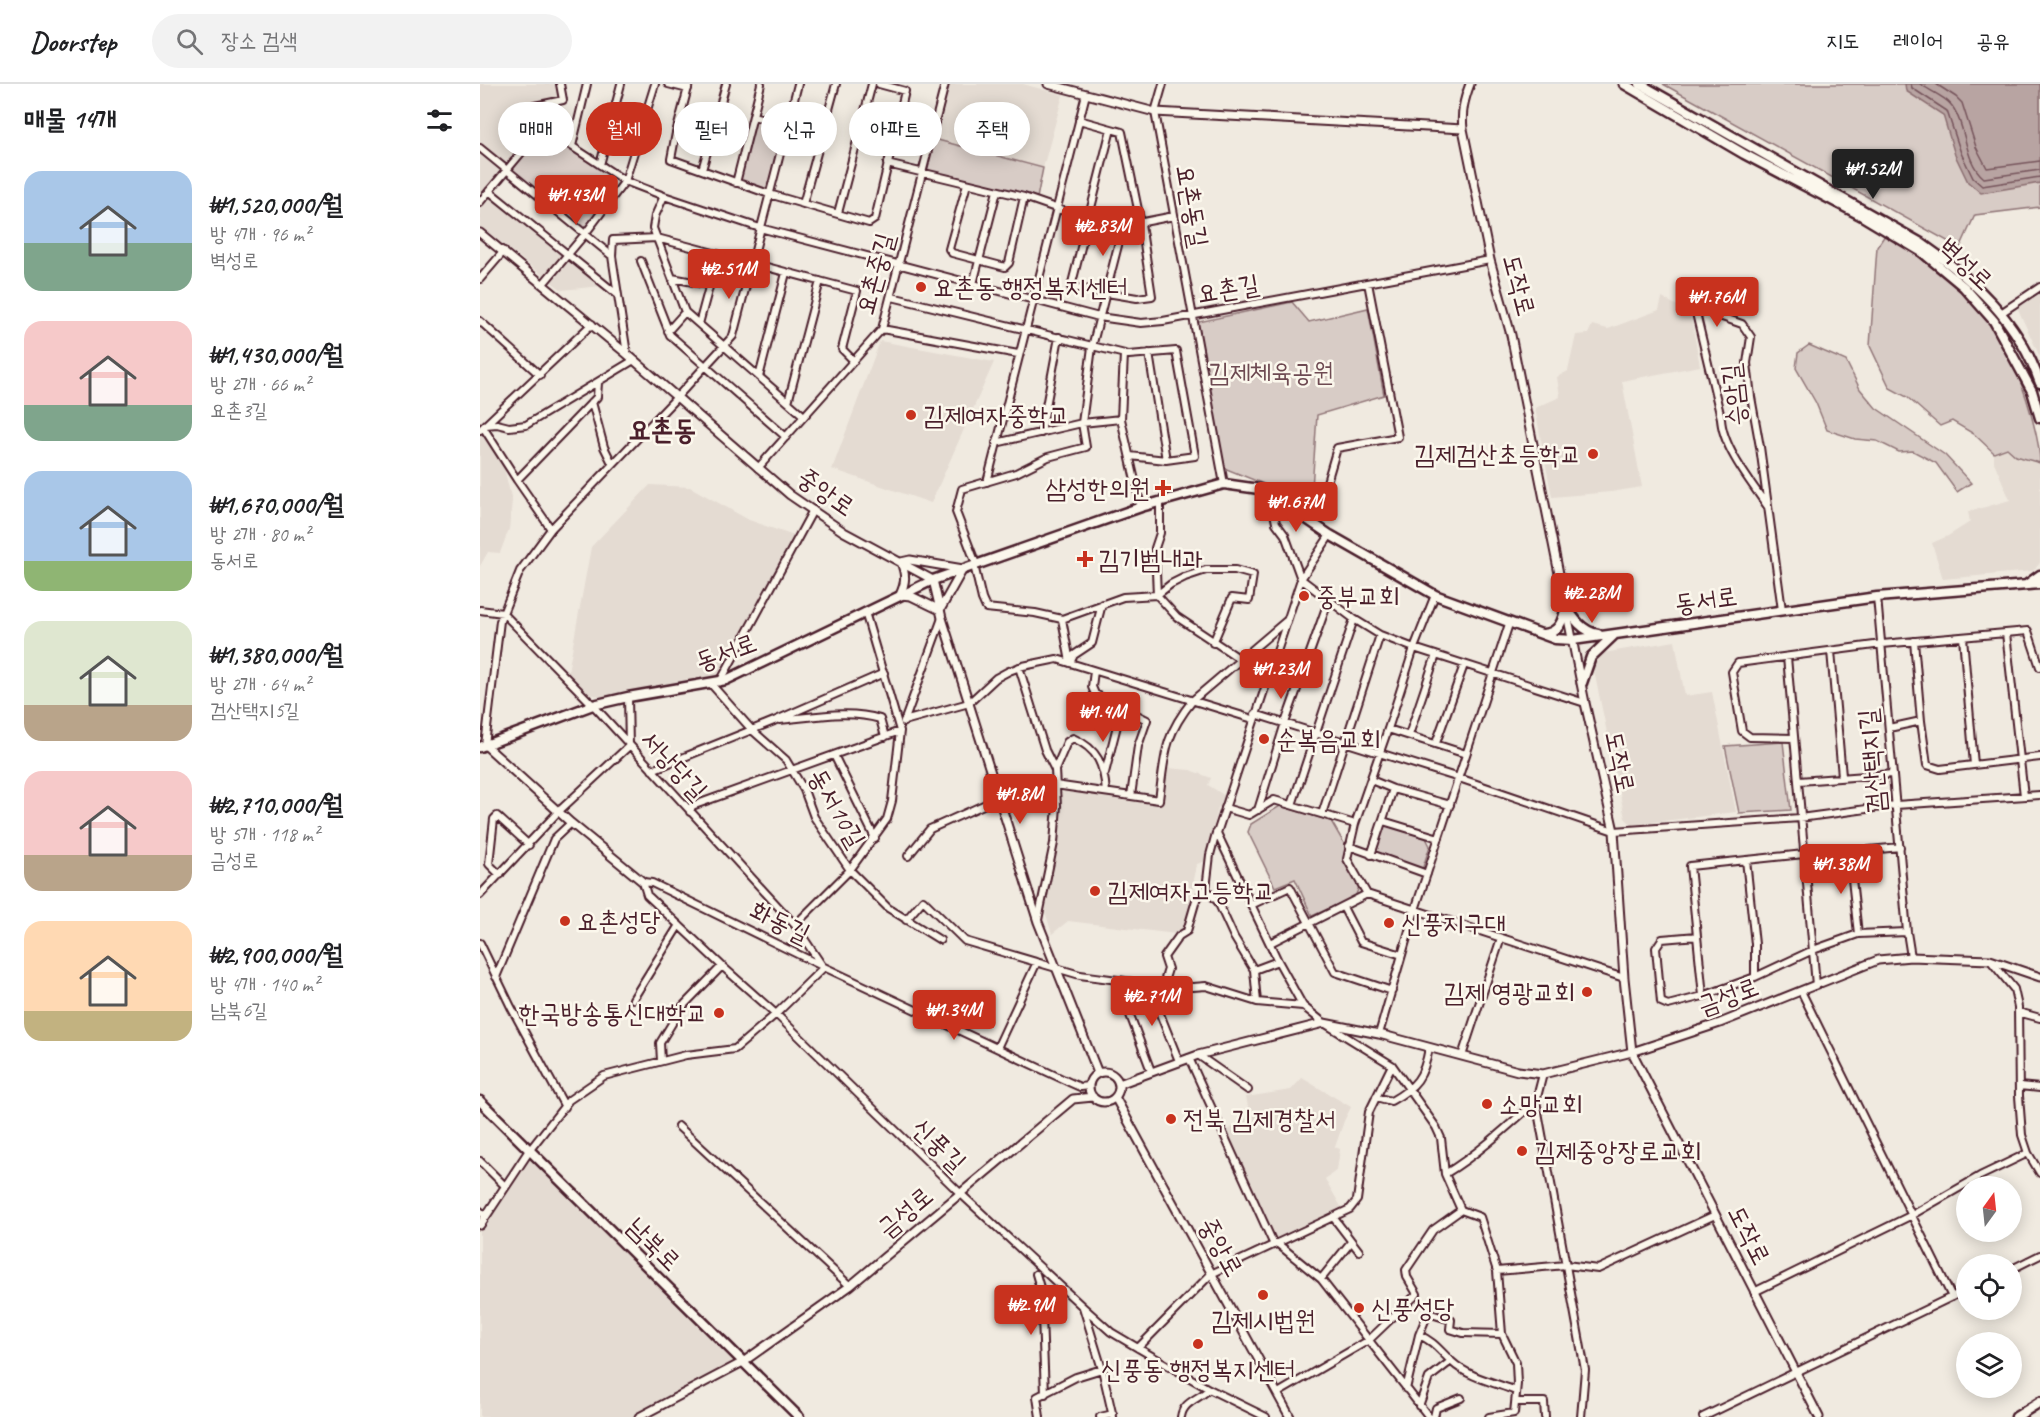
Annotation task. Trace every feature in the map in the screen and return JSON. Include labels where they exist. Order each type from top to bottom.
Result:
[{"type":"main road","name":"벽성로","points":[[1624,84],[1744,154],[1862,216],[1922,252],[1964,287],[1994,321],[2032,391],[2040,418]]},
{"type":"main road","name":"벽성로","points":[[1640,84],[1921,243],[1952,265],[1978,287],[2001,313],[2020,341],[2040,383]]},
{"type":"main road","name":"동서로","points":[[482,744],[593,705],[715,683],[933,580],[1141,507],[1224,484],[1259,489],[1270,494],[1330,535],[1435,595],[1555,639],[1573,640],[1604,636],[1877,597],[2040,584]]},
{"type":"main road","points":[[2040,575],[2026,586],[2040,593]]},
{"type":"main road","points":[[1540,634],[1547,634],[1558,628],[1566,606]]},
{"type":"main road","points":[[1566,606],[1575,621],[1583,628],[1604,636]]},
{"type":"main road","points":[[1582,683],[1591,657],[1616,634]]},
{"type":"main road","name":"남북로","points":[[480,1101],[799,1417]]},
{"type":"main road","points":[[2016,1417],[2040,1402]]},
{"type":"street","points":[[554,102],[563,100],[560,84]]},
{"type":"street","points":[[574,138],[587,84]]},
{"type":"street","points":[[600,165],[621,84]]},
{"type":"street","points":[[543,284],[626,181],[655,84]]},
{"type":"street","points":[[668,84],[689,87],[671,159],[769,194],[869,223],[875,219],[905,91],[879,84]]},
{"type":"street","points":[[702,170],[726,84]]},
{"type":"street","points":[[736,183],[761,84]]},
{"type":"street","points":[[793,102],[798,84]]},
{"type":"street","points":[[803,204],[836,84]]},
{"type":"street","points":[[838,213],[872,84]]},
{"type":"street","name":"요촌중길","points":[[758,468],[882,329],[945,84]]},
{"type":"street","points":[[1048,84],[1155,112],[1463,129]]},
{"type":"street","points":[[1155,112],[1163,84]]},
{"type":"street","name":"도작로","points":[[1470,84],[1464,102],[1463,129],[1490,260],[1511,335],[1585,703],[1614,831],[1624,978],[1632,1052],[1819,1417]]},
{"type":"street","points":[[987,482],[1086,94]]},
{"type":"street","name":"요촌동길","points":[[1155,112],[1224,484]]},
{"type":"street","points":[[753,116],[761,118]]},
{"type":"street","points":[[1078,120],[1111,129],[1122,132],[1141,224],[1152,296],[1137,298],[1071,287],[1111,129]]},
{"type":"street","name":"요촌길","points":[[574,147],[626,181],[760,228],[1099,317],[1141,323],[1192,316],[1490,260]]},
{"type":"street","points":[[480,148],[612,256]]},
{"type":"street","points":[[480,202],[519,156]]},
{"type":"street","points":[[482,744],[500,621],[520,570],[552,529],[733,336],[779,156]]},
{"type":"street","points":[[887,164],[1024,197],[1087,219],[1123,226],[1174,216]]},
{"type":"street","points":[[967,184],[949,249],[952,253],[1005,267],[1009,263],[1024,197]]},
{"type":"street","points":[[489,191],[618,296]]},
{"type":"street","points":[[973,284],[997,191]]},
{"type":"street","points":[[664,196],[655,216],[653,228],[685,312],[804,416]]},
{"type":"street","points":[[1123,226],[1092,347],[1082,423],[1086,447],[1048,457],[1016,473],[962,489],[956,512],[975,565],[986,608],[1035,613],[1062,619],[1123,597],[1157,595],[1171,584],[1206,570],[1235,570],[1252,575],[1250,600],[1232,598],[1213,643]]},
{"type":"street","name":"중앙로","points":[[480,232],[592,324],[790,495],[844,532],[933,580]]},
{"type":"street","points":[[627,354],[612,256],[614,240],[657,238],[857,291],[842,349],[854,361]]},
{"type":"street","points":[[480,279],[504,251]]},
{"type":"street","points":[[699,324],[718,254]]},
{"type":"street","points":[[641,261],[668,331],[705,367],[786,437]]},
{"type":"street","points":[[759,377],[786,273]]},
{"type":"street","points":[[672,278],[709,285]]},
{"type":"street","points":[[788,402],[820,281]]},
{"type":"street","points":[[1315,523],[1337,448],[1398,437],[1368,283]]},
{"type":"street","points":[[2001,313],[2040,288]]},
{"type":"street","points":[[892,297],[1124,354],[1176,351],[1195,456],[1166,460],[1130,456]]},
{"type":"street","name":"승암길","points":[[1768,507],[1742,471],[1722,428],[1696,313],[1705,311],[1742,324],[1750,337],[1747,363],[1768,507],[1782,610]]},
{"type":"street","points":[[668,331],[685,312]]},
{"type":"street","points":[[480,321],[540,375]]},
{"type":"street","points":[[483,427],[592,324]]},
{"type":"street","points":[[882,329],[1018,354]]},
{"type":"street","points":[[1041,433],[1059,337]]},
{"type":"street","points":[[1149,353],[1166,460]]},
{"type":"street","points":[[1124,354],[1121,418],[1141,507]]},
{"type":"street","points":[[483,427],[497,424],[509,427],[526,425],[634,360]]},
{"type":"street","points":[[517,480],[597,397],[598,383]]},
{"type":"street","points":[[592,402],[604,447],[612,464]]},
{"type":"street","points":[[996,443],[1082,423],[1121,418]]},
{"type":"street","points":[[483,427],[552,529]]},
{"type":"street","points":[[1270,494],[1276,523],[1285,536],[1301,579],[1354,619],[1380,635],[1414,648],[1585,703]]},
{"type":"street","points":[[1160,501],[1160,533],[1155,548],[1157,595],[1177,617],[1239,659]]},
{"type":"street","points":[[715,683],[813,510]]},
{"type":"street","points":[[1163,986],[1168,969],[1164,957],[1166,952],[1189,927],[1196,900],[1206,889],[1210,855],[1301,579],[1330,535]]},
{"type":"street","points":[[910,560],[963,569],[939,609],[910,596],[900,596],[906,580],[901,562],[910,560]]},
{"type":"street","points":[[933,580],[939,609],[1038,922],[1098,1073]]},
{"type":"street","points":[[1435,595],[1414,648],[1355,824],[1347,859],[1367,894],[1624,978]]},
{"type":"street","name":"검산택지길","points":[[1877,597],[1911,957]]},
{"type":"street","points":[[1258,810],[1329,599]]},
{"type":"street","points":[[1070,663],[1074,655],[1092,643],[1102,604]]},
{"type":"street","points":[[480,610],[503,613]]},
{"type":"street","points":[[866,612],[900,731]]},
{"type":"street","name":"서낭당길","points":[[503,613],[593,705],[795,925],[824,967]]},
{"type":"street","points":[[795,925],[850,870],[887,819],[892,801],[900,731],[942,618]]},
{"type":"street","points":[[1062,619],[1070,663]]},
{"type":"street","points":[[1292,805],[1354,619]]},
{"type":"street","points":[[1001,807],[1055,785],[1159,800],[1167,742],[1182,715],[1193,700],[1287,620]]},
{"type":"street","points":[[1379,1034],[1415,910],[1509,624]]},
{"type":"street","points":[[1794,738],[1750,737],[1742,732],[1732,672],[1738,663],[1882,644],[2028,631],[2040,667]]},
{"type":"street","points":[[2006,633],[2024,796]]},
{"type":"street","points":[[1322,814],[1380,635]]},
{"type":"street","points":[[1963,637],[1974,765]]},
{"type":"street","points":[[1914,641],[1921,721],[1928,765],[1940,769],[2040,757]]},
{"type":"street","points":[[1831,651],[1842,776]]},
{"type":"street","points":[[1409,735],[1436,656]]},
{"type":"street","points":[[1787,657],[1816,985]]},
{"type":"street","points":[[904,721],[969,703],[996,678],[1019,668],[1057,659],[1193,700],[1316,732],[1614,831],[1800,818],[1896,805],[2040,795]]},
{"type":"street","points":[[1436,743],[1464,665]]},
{"type":"street","points":[[1019,668],[1045,750],[1055,770]]},
{"type":"street","points":[[1094,671],[1092,687],[1095,694],[1147,720],[1138,746],[1131,796]]},
{"type":"street","points":[[652,770],[774,721],[884,673]]},
{"type":"street","name":"동서10길","points":[[715,683],[752,730],[786,760],[804,790],[813,818],[850,870],[888,908],[906,921],[940,939]]},
{"type":"street","points":[[480,895],[558,812],[629,746],[628,697]]},
{"type":"street","points":[[1106,792],[1105,773],[1122,706]]},
{"type":"street","points":[[774,721],[837,714],[864,714],[880,719],[885,737]]},
{"type":"street","points":[[1889,728],[1921,721]]},
{"type":"street","points":[[1388,729],[1466,754]]},
{"type":"street","points":[[690,812],[692,806],[900,731]]},
{"type":"street","points":[[1038,922],[1054,843],[1055,770],[1067,741],[1072,738],[1092,748],[1105,773]]},
{"type":"street","name":"화동길","points":[[482,744],[558,812],[643,882],[652,883],[824,967],[1080,1087],[1089,1086]]},
{"type":"street","points":[[834,754],[875,838]]},
{"type":"street","points":[[1799,781],[1893,774]]},
{"type":"street","points":[[1371,780],[1450,805]]},
{"type":"street","points":[[1371,855],[1394,789]]},
{"type":"street","points":[[908,855],[930,829],[999,798]]},
{"type":"street","points":[[1225,808],[1249,815],[1274,800],[1355,824]]},
{"type":"street","points":[[500,875],[489,864],[494,819],[497,816],[529,845]]},
{"type":"street","points":[[1383,821],[1438,838]]},
{"type":"street","points":[[496,977],[554,839],[571,823]]},
{"type":"street","points":[[1217,833],[1278,961],[1303,1006],[1324,1023],[1392,1065],[1436,1127],[1441,1138],[1445,1174],[1461,1210],[1480,1217],[1497,1271],[1502,1334],[1516,1363],[1514,1413],[1489,1417]]},
{"type":"street","points":[[1349,846],[1427,874]]},
{"type":"street","points":[[1703,996],[1690,866],[1900,847]]},
{"type":"street","points":[[1849,852],[1858,934]]},
{"type":"street","points":[[1746,860],[1755,944],[1755,977]]},
{"type":"street","name":"신풍길","points":[[643,882],[646,895],[776,1014],[961,1194],[1111,1332],[1209,1389],[1266,1417]]},
{"type":"street","points":[[1251,905],[1290,887],[1335,972],[1392,991]]},
{"type":"street","points":[[1206,889],[1218,902],[1234,937],[1254,970],[1257,1002]]},
{"type":"street","points":[[1270,943],[1367,894]]},
{"type":"street","points":[[906,921],[923,900],[965,941],[1080,975],[1163,986],[1206,986],[1257,1002],[1303,1006]]},
{"type":"street","points":[[1343,907],[1361,942],[1402,955]]},
{"type":"street","points":[[633,999],[679,925]]},
{"type":"street","points":[[1696,936],[1662,939],[1656,948],[1661,1002],[1668,1005],[1703,996],[1755,977],[1813,950],[1858,934],[1907,932]]},
{"type":"street","points":[[1462,1056],[1501,938]]},
{"type":"street","points":[[480,943],[565,1107]]},
{"type":"street","name":"금성로","points":[[1119,1084],[1198,1055],[1324,1023],[1379,1034],[1518,1071],[1543,1074],[1632,1052],[1720,1023],[1878,960],[1911,957],[1990,960],[2040,978]]},
{"type":"street","points":[[1990,960],[2014,989],[2018,1012],[2022,1135],[2028,1153],[2040,1173]]},
{"type":"street","points":[[1254,970],[1278,961]]},
{"type":"street","points":[[997,1048],[1037,962]]},
{"type":"street","points":[[661,1062],[660,1043],[682,1007],[722,966]]},
{"type":"street","points":[[480,1225],[482,1214],[569,1100],[604,1076],[686,1055],[735,1049],[776,1014],[824,967]]},
{"type":"street","points":[[1120,981],[1124,999],[1151,1071]]},
{"type":"street","points":[[1148,984],[1179,1061]]},
{"type":"street","points":[[1801,991],[1952,1297]]},
{"type":"street","points":[[2018,1012],[2040,1018]]},
{"type":"street","points":[[1376,1097],[1391,1101],[1410,1091],[1426,1068],[1430,1048]]},
{"type":"street","points":[[1198,1055],[1248,1090]]},
{"type":"street","points":[[1189,1058],[1276,1245],[1321,1279],[1419,1406],[1431,1417],[1436,1408],[1461,1398]]},
{"type":"street","points":[[1138,1348],[1211,1274],[1350,1209],[1357,1200],[1369,1112],[1392,1065]]},
{"type":"street","points":[[1108,1072],[1119,1084],[1115,1097],[1102,1102],[1093,1097],[1089,1086],[1092,1077],[1098,1073],[1108,1072]]},
{"type":"street","points":[[1543,1074],[1536,1101],[1585,1370],[1581,1417]]},
{"type":"street","points":[[2019,1086],[2035,1086],[2040,1089]]},
{"type":"street","name":"금성로","points":[[639,1417],[743,1362],[850,1286],[1073,1099],[1093,1097]]},
{"type":"street","name":"중앙로","points":[[1115,1097],[1290,1417]]},
{"type":"street","points":[[1445,1174],[1466,1161],[1501,1133],[1536,1101]]},
{"type":"street","points":[[678,1126],[850,1286]]},
{"type":"street","points":[[1754,1292],[1912,1215],[1980,1176],[2028,1153]]},
{"type":"street","points":[[480,1161],[505,1186]]},
{"type":"street","points":[[1278,1393],[1369,1340],[1417,1294],[1407,1278],[1406,1270],[1433,1230],[1461,1210]]},
{"type":"street","points":[[1497,1271],[1566,1265],[1598,1269],[1714,1215]]},
{"type":"street","points":[[1333,1217],[1359,1251]]},
{"type":"street","points":[[1321,1279],[1351,1242]]},
{"type":"street","points":[[2022,1264],[2040,1255]]},
{"type":"street","points":[[1036,1274],[1041,1291],[1045,1394]]},
{"type":"street","points":[[1703,1417],[1956,1295]]},
{"type":"street","points":[[1083,1307],[1102,1369],[1113,1416],[1100,1417]]},
{"type":"street","points":[[1406,1389],[1419,1335],[1428,1313],[1451,1320],[1450,1329],[1456,1331],[1502,1334]]},
{"type":"street","points":[[1419,1335],[1433,1342],[1451,1362],[1516,1391]]},
{"type":"street","points":[[1419,1406],[1429,1378],[1451,1362]]},
{"type":"street","points":[[1040,1417],[1037,1397],[1076,1377],[1102,1369]]},
{"type":"street","points":[[1181,1417],[1182,1411],[1188,1404],[1204,1395],[1209,1389]]},
{"type":"street","points":[[1516,1402],[1544,1402],[1545,1417]]},
{"type":"shaded area","points":[[480,84],[556,84],[559,98],[543,102],[498,102],[498,156],[521,156],[492,190],[611,285],[562,290],[480,227]]},
{"type":"shaded area","points":[[949,84],[1023,84],[1063,95],[1043,168],[998,156],[1030,156],[1030,102],[954,102],[954,144],[942,141],[942,110]]},
{"type":"shaded area","points":[[2040,294],[2040,357],[2017,307]]},
{"type":"shaded area","points":[[1662,298],[1690,312],[1700,366],[1622,381],[1642,487],[1552,497],[1535,408],[1560,397],[1557,377],[1568,371],[1576,335],[1588,334],[1592,325],[1608,329],[1659,310]]},
{"type":"shaded area","name":"김제여자중학교","points":[[880,341],[994,362],[931,503],[832,469]]},
{"type":"shaded area","points":[[482,433],[503,464],[512,501],[509,529],[500,553],[488,552],[480,566],[480,435]]},
{"type":"shaded area","points":[[2007,448],[2016,456],[2040,463],[2040,563],[2033,571],[1943,579],[1932,543],[1970,522],[1968,512],[2010,500],[1994,462],[1994,453]]},
{"type":"shaded area","points":[[650,485],[690,487],[749,520],[794,536],[725,666],[713,678],[603,697],[589,694],[568,672],[591,547]]},
{"type":"shaded area","points":[[1675,641],[1685,696],[1712,692],[1736,812],[1632,825],[1625,818],[1593,666],[1597,654]]},
{"type":"shaded area","name":"김제여자고등학교","points":[[1168,768],[1190,770],[1211,778],[1208,785],[1225,796],[1223,804],[1218,808],[1206,861],[1197,864],[1185,928],[1176,934],[1068,921],[1052,934],[1045,911],[1058,838],[1061,794],[1067,790],[1159,803],[1163,798]]},
{"type":"shaded area","points":[[1302,1078],[1351,1107],[1335,1147],[1340,1149],[1337,1170],[1325,1179],[1343,1210],[1275,1242],[1225,1132],[1250,1116],[1246,1097],[1291,1090]]},
{"type":"shaded area","points":[[529,1151],[743,1362],[639,1417],[480,1417],[480,1227]]},
{"type":"green space","points":[[1663,84],[2040,84],[2040,207],[1975,215],[1960,248]]},
{"type":"green space","points":[[755,120],[761,121],[761,156],[777,156],[768,191],[738,182],[745,156],[749,156],[749,142]]},
{"type":"green space","points":[[942,141],[954,144],[954,156],[998,156],[1043,168],[1037,198],[925,171],[929,156],[942,156]]},
{"type":"green space","points":[[574,150],[622,182],[584,231],[510,170],[522,156],[574,156]]},
{"type":"green space","points":[[1885,235],[1936,269],[1958,288],[1994,331],[2009,356],[2021,384],[2036,432],[2040,463],[2016,456],[2007,448],[1994,453],[1974,434],[1952,421],[1940,426],[1907,397],[1890,388],[1870,346],[1877,247]]},
{"type":"green space","name":"김제체육공원","points":[[1292,302],[1309,322],[1368,308],[1384,395],[1317,415],[1311,503],[1224,468],[1210,391],[1198,352],[1194,323]]},
{"type":"green space","points":[[1809,345],[1846,361],[1860,389],[1876,408],[1945,455],[1971,483],[1957,492],[1936,463],[1913,451],[1899,452],[1877,441],[1855,439],[1827,430],[1816,403],[1796,368],[1798,353]]},
{"type":"green space","points":[[1783,742],[1791,810],[1739,813],[1725,746]]},
{"type":"green space","points":[[1280,806],[1331,821],[1345,845],[1344,860],[1359,887],[1355,897],[1312,916],[1295,879],[1275,887],[1248,832],[1251,824]]},
{"type":"green space","points":[[1385,825],[1426,838],[1430,846],[1422,870],[1375,853]]},
{"type":"water","points":[[1905,84],[2040,84],[2040,183],[1981,193],[1968,182],[1955,155],[1943,115],[1906,91]]},
{"type":"place","name":"요촌동 행정복지센터","points":[[921,287]]},
{"type":"place","name":"김제여자중학교","points":[[911,415]]},
{"type":"place","name":"김제검산초등학교","points":[[1593,454]]},
{"type":"place","name":"삼성한의원","points":[[1163,488]]},
{"type":"place","name":"김기범내과","points":[[1085,559]]},
{"type":"place","name":"중부교회","points":[[1304,596]]},
{"type":"place","name":"순복음교회","points":[[1264,739]]},
{"type":"place","name":"김제여자고등학교","points":[[1095,891]]},
{"type":"place","name":"요촌성당","points":[[565,921]]},
{"type":"place","name":"신풍지구대","points":[[1389,923]]},
{"type":"place","name":"김제 영광교회","points":[[1587,992]]},
{"type":"place","name":"한국방송통신대학교","points":[[719,1013]]},
{"type":"place","name":"소망교회","points":[[1487,1104]]},
{"type":"place","name":"전북 김제경찰서","points":[[1171,1119]]},
{"type":"place","name":"김제중앙장로교회","points":[[1522,1151]]},
{"type":"place","name":"김제시법원","points":[[1263,1295]]},
{"type":"place","name":"신풍성당","points":[[1359,1308]]},
{"type":"place","name":"신풍동 행정복지센터","points":[[1198,1344]]},
{"type":"district","name":"요촌동","points":[[662,429]]}]
